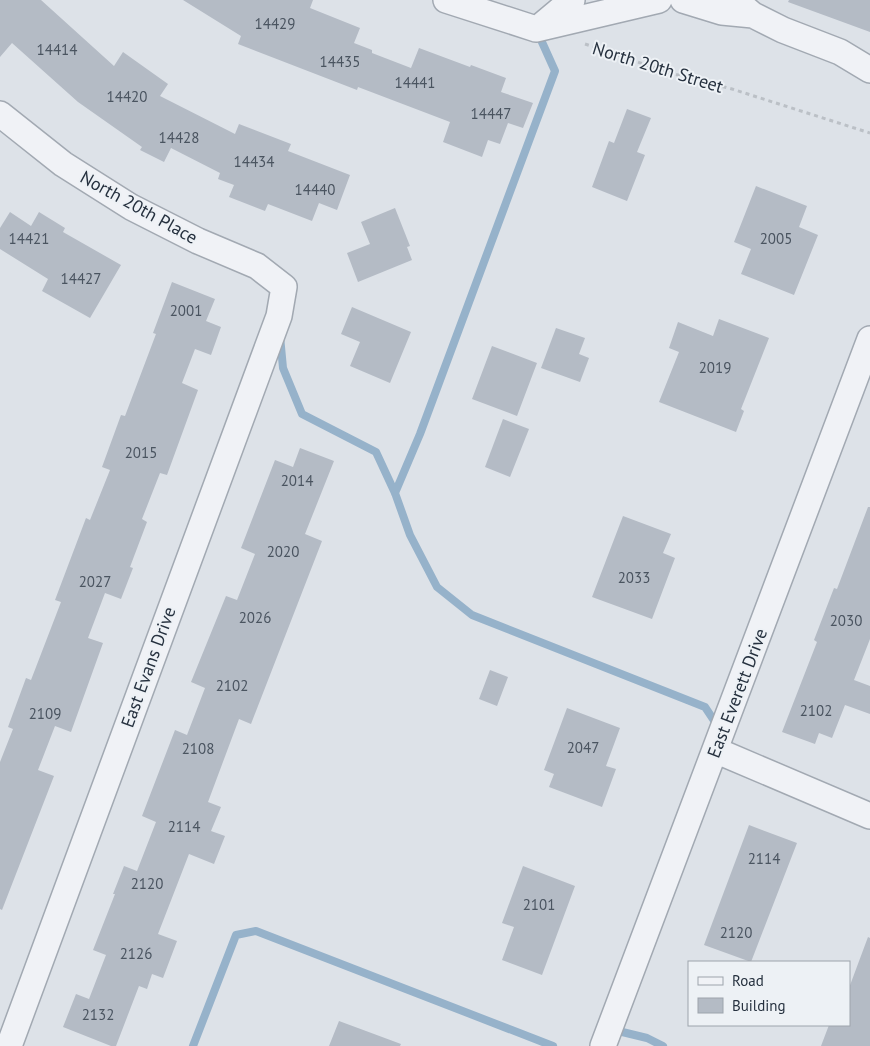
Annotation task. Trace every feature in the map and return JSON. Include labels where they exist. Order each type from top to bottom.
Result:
[{"type":"street","points":[[446,0],[536,29],[659,0]]},
{"type":"street","points":[[536,29],[572,0]]},
{"type":"street","points":[[683,0],[722,12],[747,5],[783,30],[840,52],[870,70]]},
{"type":"street","name":"North 20th Place","points":[[0,114],[63,164],[131,206],[198,241],[257,266],[284,288]]},
{"type":"street","name":"East Evans Drive","points":[[9,1046],[279,316],[284,288]]},
{"type":"street","name":"East Everett Drive","points":[[602,1046],[870,339]]},
{"type":"street","points":[[715,750],[870,816]]},
{"type":"path","name":"North 20th Street","points":[[579,43],[670,73],[732,89],[870,133]]},
{"type":"building","points":[[0,0],[41,0],[114,66],[123,52],[168,84],[160,96],[235,134],[239,124],[291,144],[288,151],[350,175],[337,210],[319,203],[312,221],[268,204],[265,211],[229,197],[234,185],[218,179],[220,173],[171,148],[164,162],[140,150],[142,147],[78,102],[12,43],[0,57]]},
{"type":"building","points":[[183,0],[313,0],[310,8],[360,28],[354,43],[372,50],[372,53],[411,68],[419,48],[506,78],[501,92],[533,103],[523,128],[508,123],[500,144],[488,140],[482,157],[443,142],[450,122],[358,87],[357,90],[238,44],[241,36]]},
{"type":"building","points":[[789,0],[870,0],[870,32],[788,2]]},
{"type":"building","points":[[627,109],[651,118],[637,152],[645,155],[627,201],[592,187],[609,141],[614,143]]},
{"type":"building","points":[[756,186],[807,206],[799,227],[818,235],[794,295],[741,274],[751,249],[734,242]]},
{"type":"building","points":[[395,208],[410,246],[407,247],[412,260],[358,282],[347,253],[370,244],[361,222]]},
{"type":"building","points":[[10,212],[31,226],[39,212],[65,228],[63,232],[121,265],[90,318],[42,291],[48,279],[0,249],[0,228]]},
{"type":"building","points":[[172,282],[215,299],[206,321],[221,327],[211,355],[195,349],[182,383],[198,390],[167,475],[160,473],[142,519],[147,522],[130,567],[133,568],[121,599],[105,593],[88,638],[103,643],[71,732],[55,726],[38,770],[54,776],[2,910],[0,909],[0,762],[13,729],[8,727],[26,678],[31,680],[61,602],[55,600],[86,518],[90,520],[110,470],[102,467],[121,415],[125,416],[156,334],[153,333]]},
{"type":"building","points":[[352,307],[411,332],[390,383],[350,366],[360,342],[341,334]]},
{"type":"building","points":[[719,319],[769,338],[741,409],[744,411],[736,432],[659,402],[679,352],[669,348],[678,322],[713,336]]},
{"type":"building","points":[[556,328],[585,338],[579,354],[589,358],[580,382],[541,368]]},
{"type":"building","points":[[492,346],[537,363],[517,416],[472,399]]},
{"type":"building","points":[[503,419],[529,429],[510,477],[485,467]]},
{"type":"building","points":[[300,448],[334,461],[305,534],[322,541],[251,724],[239,719],[208,802],[221,807],[211,831],[225,836],[214,864],[189,854],[158,934],[177,941],[163,978],[152,974],[147,989],[139,986],[116,1046],[111,1046],[63,1027],[76,994],[89,999],[106,955],[93,950],[115,894],[113,894],[124,866],[137,871],[156,822],[142,816],[175,730],[187,735],[205,688],[191,682],[226,596],[237,600],[255,554],[241,548],[275,460],[293,467]]},
{"type":"building","points":[[868,507],[870,507],[870,639],[854,680],[870,686],[870,714],[845,705],[832,738],[819,733],[815,744],[782,732],[817,642],[814,640],[834,588],[837,589]]},
{"type":"building","points":[[623,516],[671,534],[663,553],[675,558],[652,619],[592,597]]},
{"type":"building","points":[[490,670],[508,677],[497,706],[479,699]]},
{"type":"building","points":[[567,708],[620,728],[606,766],[616,769],[602,807],[549,787],[554,774],[544,770]]},
{"type":"building","points":[[749,825],[797,843],[751,961],[704,945]]},
{"type":"building","points":[[523,866],[575,886],[542,975],[502,960],[514,927],[502,923]]},
{"type":"building","points":[[868,937],[870,938],[870,1046],[821,1046],[829,1026],[850,1026],[850,985]]},
{"type":"building","points":[[339,1021],[401,1044],[400,1046],[329,1046]]},
{"type":"waterway","points":[[395,493],[420,434],[555,71],[537,31]]},
{"type":"waterway","points":[[280,336],[283,368],[302,414],[376,452],[395,493],[410,535],[437,587],[472,615],[705,707],[719,728]]},
{"type":"waterway","points":[[193,1046],[236,935],[256,931],[553,1046]]},
{"type":"waterway","points":[[614,1030],[647,1038],[663,1046]]}]
